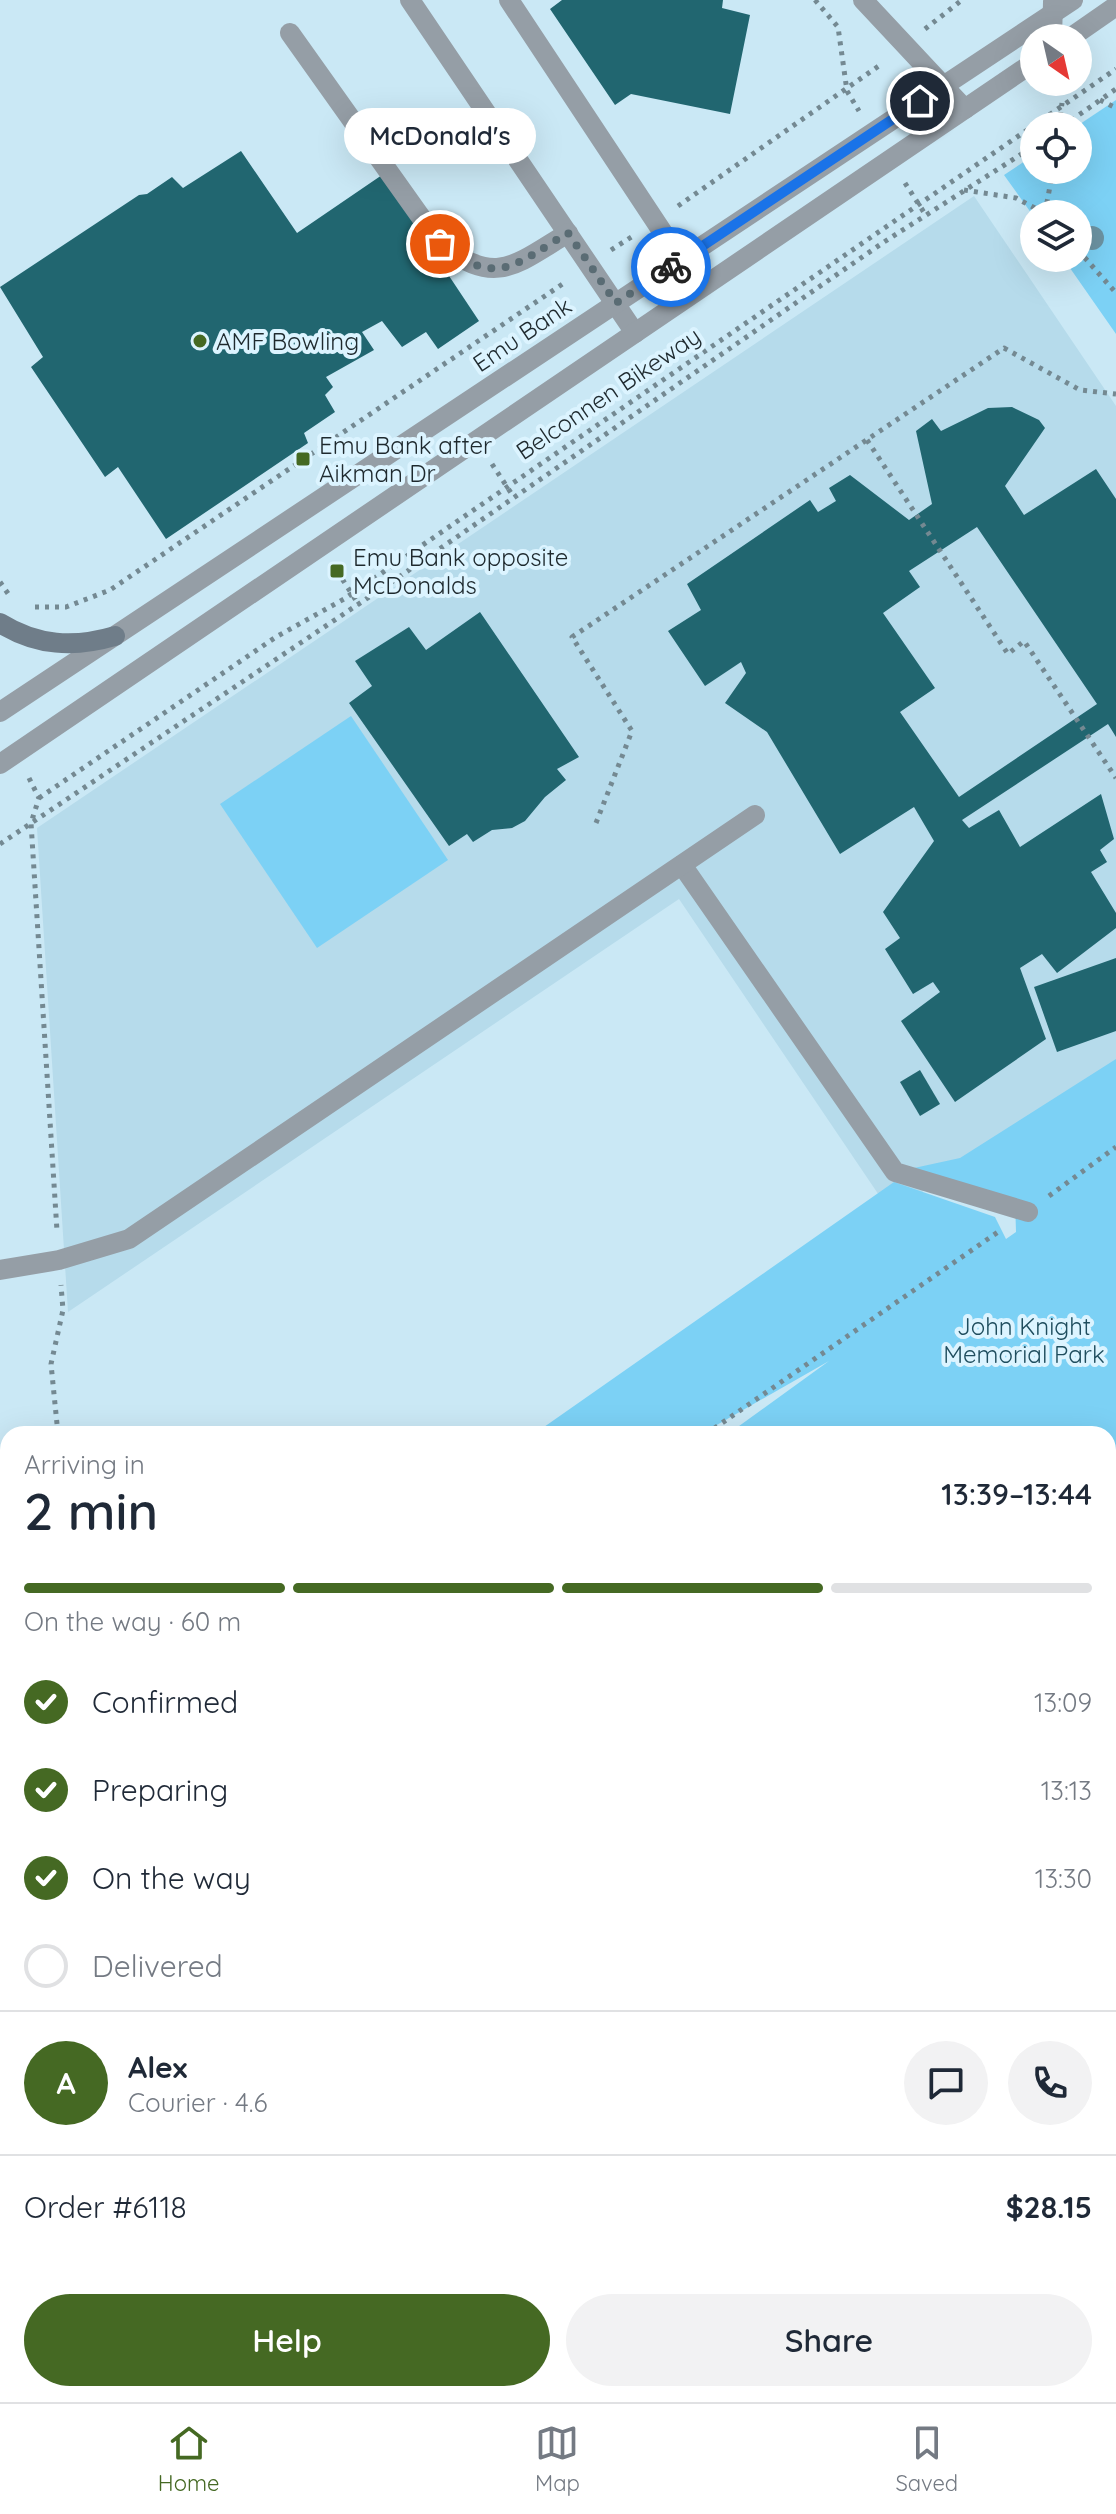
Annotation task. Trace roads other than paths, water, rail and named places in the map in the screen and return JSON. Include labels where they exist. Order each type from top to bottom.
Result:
[{"type":"main road","points":[[0,623],[31,638],[63,645],[82,646],[115,636]]},
{"type":"street","points":[[410,0],[635,333]]},
{"type":"street","points":[[509,0],[681,260]]},
{"type":"street","points":[[863,0],[965,109]]},
{"type":"street","name":"Emu Bank","points":[[0,712],[944,86],[1054,6],[1073,0]]},
{"type":"street","points":[[1090,24],[1116,6]]},
{"type":"street","points":[[290,33],[440,244],[467,265],[509,269],[568,233]]},
{"type":"street","points":[[0,764],[1020,72]]},
{"type":"street","points":[[0,1270],[59,1260],[129,1239],[755,815]]},
{"type":"street","points":[[682,865],[895,1172],[1028,1212]]},
{"type":"place","name":"McDonald's","points":[[440,244]]},
{"type":"place","name":"AMF Bowling","points":[[200,341]]},
{"type":"place","name":"Emu Bank after Aikman Dr","points":[[303,459]]},
{"type":"place","name":"Emu Bank opposite McDonalds","points":[[337,571]]},
{"type":"park label","name":"John Knight Memorial Park","points":[[1024,1340]]}]
